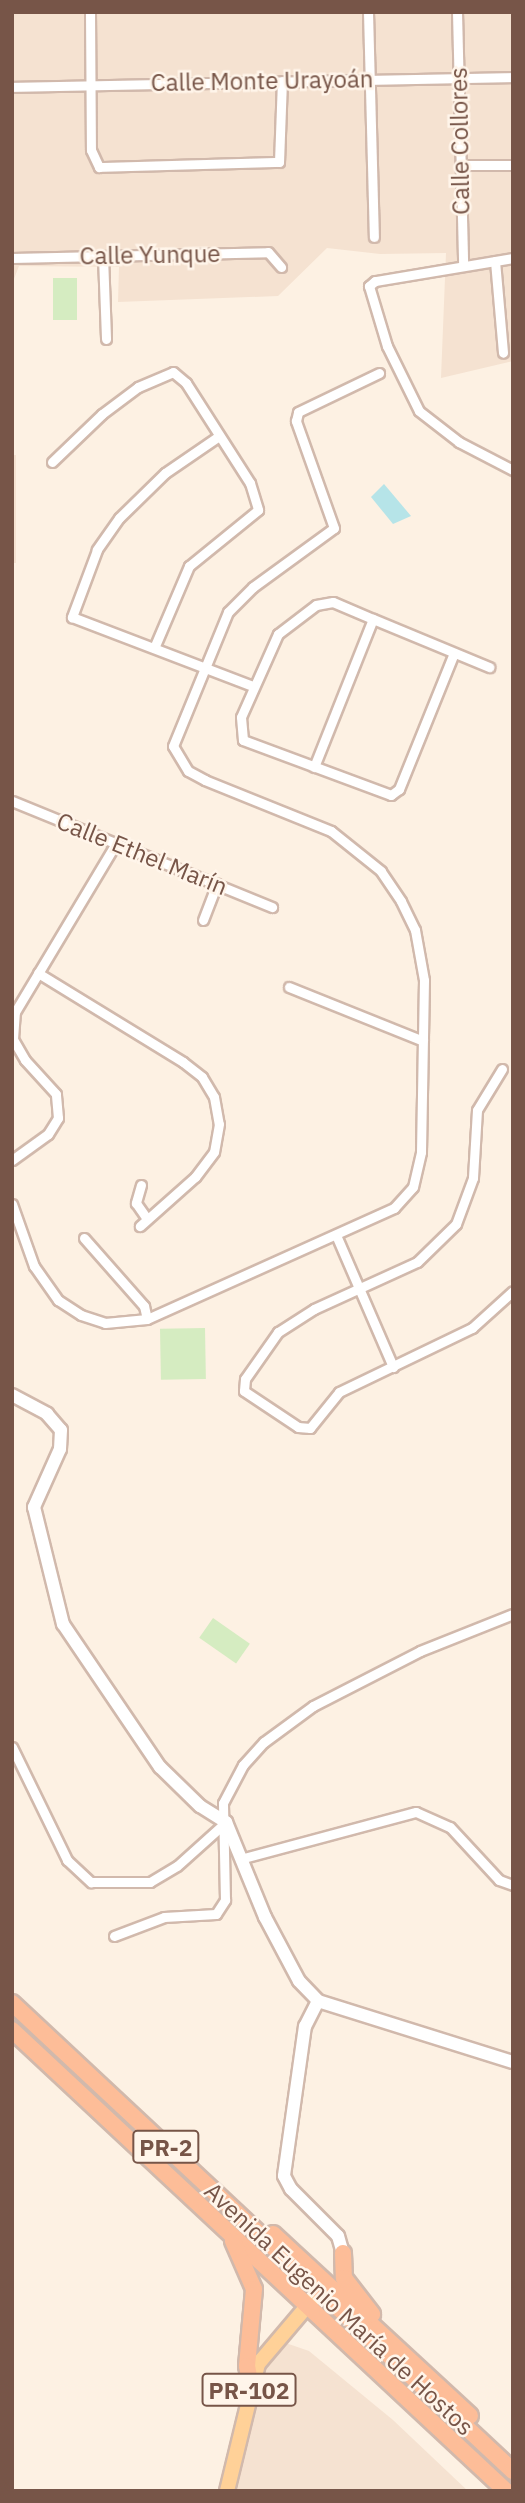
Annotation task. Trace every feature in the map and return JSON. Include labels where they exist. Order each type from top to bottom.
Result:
[{"type":"highway","name":"Avenida Eugenio María de Hostos","points":[[12,2003],[513,2471]]},
{"type":"highway","name":"Avenida Eugenio María de Hostos","points":[[12,2030],[506,2491]]},
{"type":"highway","points":[[184,2164],[200,2169],[301,2259],[513,2458]]},
{"type":"highway","points":[[228,2232],[254,2289],[247,2367],[250,2382]]},
{"type":"highway","points":[[301,2259],[326,2267],[337,2263],[343,2253]]},
{"type":"highway","points":[[343,2253],[344,2278],[383,2335]]},
{"type":"main road","name":"PR-102","points":[[227,2491],[250,2382],[270,2347],[319,2292]]},
{"type":"street","points":[[90,12],[92,150],[99,167],[279,162],[282,157],[282,81]]},
{"type":"street","points":[[368,12],[374,237]]},
{"type":"street","name":"Calle Collores","points":[[457,15],[463,265]]},
{"type":"street","name":"Calle Monte Urayoán","points":[[12,88],[458,76],[513,77]]},
{"type":"street","points":[[460,166],[513,165]]},
{"type":"street","name":"Calle Yunque","points":[[12,258],[268,252],[281,267]]},
{"type":"street","points":[[103,256],[106,339]]},
{"type":"street","points":[[513,258],[375,281],[369,286],[387,346],[419,411],[458,442],[513,470]]},
{"type":"street","points":[[495,261],[502,353]]},
{"type":"street","points":[[52,462],[102,414],[138,387],[173,372],[186,383],[250,483],[257,510],[189,566],[154,648]]},
{"type":"street","points":[[12,1204],[34,1266],[58,1300],[81,1315],[105,1323],[147,1320],[394,1208],[413,1187],[421,1153],[424,980],[415,930],[381,871],[331,831],[205,780],[180,761],[173,746],[177,730],[228,612],[238,600],[334,528],[296,421],[298,412],[379,373]]},
{"type":"street","points":[[219,436],[165,473],[119,518],[97,550],[72,617],[253,687]]},
{"type":"street","points":[[454,653],[400,789],[391,795],[378,793],[243,740],[239,727],[253,687],[278,634],[316,605],[333,602],[489,667]]},
{"type":"street","points":[[314,767],[373,619]]},
{"type":"street","name":"Calle Ethel Marín","points":[[12,801],[272,907]]},
{"type":"street","points":[[12,1160],[48,1134],[58,1118],[56,1094],[25,1060],[13,1039],[15,1012],[116,843]]},
{"type":"street","points":[[203,920],[217,884]]},
{"type":"street","points":[[38,973],[183,1062],[202,1077],[215,1097],[219,1124],[214,1152],[195,1177],[143,1223],[136,1203],[141,1185]]},
{"type":"street","points":[[289,987],[422,1041]]},
{"type":"street","points":[[500,1072],[477,1110],[473,1178],[456,1224],[417,1262],[314,1309],[278,1332],[244,1386],[244,1391],[298,1427],[310,1427],[339,1392],[472,1328],[513,1291]]},
{"type":"street","points":[[336,1236],[393,1367]]},
{"type":"street","points":[[84,1238],[144,1306],[147,1320]]},
{"type":"street","points":[[85,1257],[92,1247]]},
{"type":"street","points":[[12,1395],[47,1414],[61,1430],[60,1449],[34,1507],[63,1624],[160,1767],[200,1806],[226,1822],[240,1859],[299,1981],[318,2001],[513,2062]]},
{"type":"street","points":[[114,1936],[164,1917],[216,1914],[225,1900],[226,1822],[223,1803],[243,1765],[293,1720],[420,1651],[513,1614]]},
{"type":"street","points":[[12,1747],[67,1860],[91,1882],[150,1882],[177,1866],[226,1822]]},
{"type":"street","points":[[240,1859],[416,1812],[450,1827],[499,1880],[513,1885]]},
{"type":"street","points":[[318,2001],[305,2026],[284,2176],[291,2189],[338,2236],[343,2253]]},
{"type":"shaded area","points":[[12,12],[513,12],[513,361],[441,378],[446,253],[380,254],[327,248],[278,296],[118,302],[119,267],[19,266],[12,284]]},
{"type":"shaded area","points":[[12,455],[16,455],[16,563],[12,563]]},
{"type":"shaded area","points":[[277,2340],[309,2351],[393,2420],[468,2491],[233,2491],[266,2363]]},
{"type":"green space","points":[[53,278],[77,278],[77,320],[53,320]]},
{"type":"green space","points":[[205,1328],[206,1379],[161,1380],[160,1329]]},
{"type":"green space","points":[[213,1618],[250,1644],[236,1663],[199,1638]]},
{"type":"water","points":[[384,484],[411,516],[393,524],[371,497]]}]
